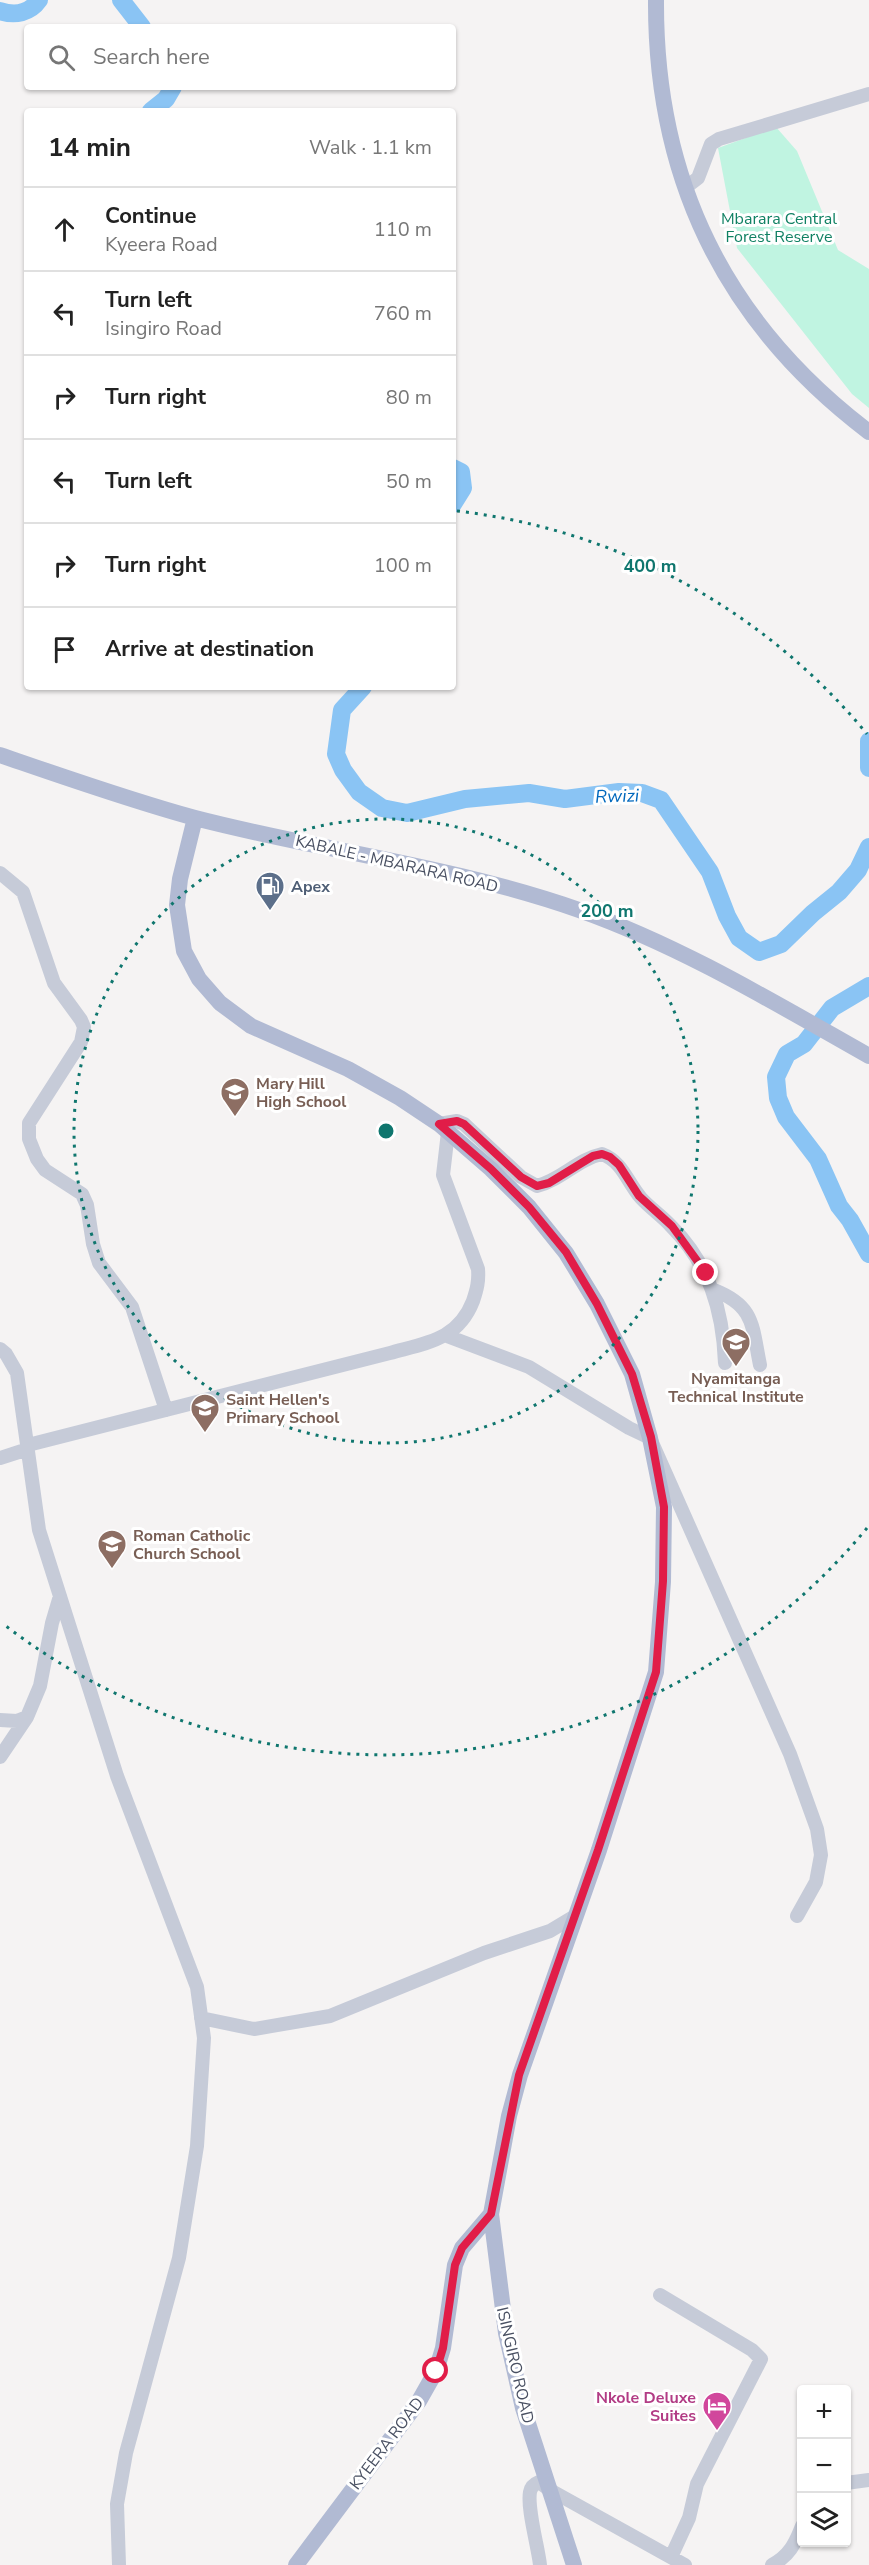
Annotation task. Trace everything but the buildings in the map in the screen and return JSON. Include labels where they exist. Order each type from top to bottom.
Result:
[{"type":"main road","points":[[656,0],[656,40],[663,102],[676,165],[703,235],[731,282],[772,341],[816,390],[869,432]]},
{"type":"main road","name":"KABALE - MBARARA ROAD","points":[[0,755],[91,787],[195,818],[502,886],[578,910],[671,948],[863,1053]]},
{"type":"main road","name":"ISINGIRO ROAD","points":[[195,818],[180,879],[177,906],[184,951],[199,979],[220,1003],[251,1026],[348,1070],[400,1098],[444,1128],[491,1169],[529,1207],[566,1252],[597,1304],[632,1374],[651,1437],[664,1507],[663,1581],[656,1672],[575,1916],[519,2075],[491,2214],[506,2333],[524,2408],[574,2565]]},
{"type":"main road","name":"KYEERA ROAD","points":[[296,2565],[420,2401],[436,2371],[443,2348],[455,2265],[462,2248],[491,2214]]},
{"type":"street","points":[[685,188],[702,173],[711,144],[719,139],[869,94]]},
{"type":"street","points":[[0,873],[23,892],[48,970],[61,994],[84,1027],[81,1042],[29,1123],[29,1139],[45,1170],[82,1194],[87,1204],[93,1244],[99,1263],[132,1307],[166,1410]]},
{"type":"street","points":[[0,1458],[28,1447],[390,1353],[447,1336],[467,1317],[479,1279],[478,1269],[442,1175],[444,1128],[457,1121],[464,1124],[521,1177],[537,1186],[549,1183],[593,1156],[602,1154],[610,1157],[619,1165],[639,1196],[672,1226],[700,1261],[714,1290],[724,1335],[725,1363]]},
{"type":"street","points":[[714,1290],[741,1304],[751,1316],[760,1365]]},
{"type":"street","points":[[447,1336],[529,1367],[629,1428],[651,1437],[781,1734],[817,1829],[821,1855],[816,1882],[797,1916]]},
{"type":"street","points":[[0,1349],[6,1354],[17,1373],[39,1530],[117,1776],[197,1987],[204,2038],[197,2146],[179,2258],[126,2453],[117,2504],[119,2565]]},
{"type":"street","points":[[0,1757],[27,1717],[40,1686],[52,1623],[60,1596]]},
{"type":"street","points":[[0,1720],[17,1721],[27,1717]]},
{"type":"street","points":[[201,2018],[254,2029],[330,2016],[483,1953],[550,1931],[575,1916]]},
{"type":"street","points":[[660,2295],[752,2349],[761,2359],[697,2484],[689,2518],[671,2557]]},
{"type":"street","points":[[851,2482],[869,2480]]},
{"type":"street","points":[[540,2565],[530,2491],[534,2484],[539,2482],[685,2565]]},
{"type":"street","points":[[772,2565],[783,2559],[791,2550],[797,2536]]},
{"type":"green space","name":"Mbarara Central Forest Reserve","points":[[776,127],[797,151],[838,250],[869,269],[869,408],[852,394],[737,248],[718,148]]},
{"type":"waterway","name":"Rwizi","points":[[0,11],[11,13],[27,11],[39,0]]},
{"type":"waterway","name":"Rwizi","points":[[121,0],[140,24]]},
{"type":"waterway","name":"Rwizi","points":[[155,108],[166,99],[171,90]]},
{"type":"waterway","name":"Rwizi","points":[[456,470],[461,472],[463,488],[456,499]]},
{"type":"waterway","name":"Rwizi","points":[[360,690],[342,710],[336,754],[343,770],[359,792],[382,808],[407,813],[465,799],[529,793],[565,799],[619,792],[642,793],[661,800],[710,872],[727,916],[739,938],[759,952],[781,944],[839,892],[858,870],[869,847]]},
{"type":"waterway","name":"Rwizi","points":[[869,741],[869,768]]},
{"type":"waterway","name":"Rwizi","points":[[869,986],[832,1008],[804,1044],[787,1054],[776,1077],[778,1098],[786,1117],[818,1159],[839,1206],[850,1220],[869,1254]]},
{"type":"place","name":"Apex","points":[[270,912]]},
{"type":"place","name":"Mary Hill High School","points":[[235,1118]]},
{"type":"place","name":"Nyamitanga Technical Institute","points":[[736,1368]]},
{"type":"place","name":"Saint Hellen's Primary School","points":[[205,1434]]},
{"type":"place","name":"Roman Catholic Church School","points":[[112,1570]]},
{"type":"place","name":"Nkole Deluxe Suites","points":[[717,2432]]},
{"type":"route","points":[[436,2371],[443,2348],[450,2283],[455,2265],[462,2248],[491,2214],[519,2075],[598,1850],[656,1672],[663,1581],[664,1507],[651,1437],[632,1374],[597,1304],[566,1252],[529,1207],[491,1169],[439,1124],[457,1121],[464,1124],[521,1177],[537,1186],[549,1183],[593,1156],[602,1154],[610,1157],[619,1165],[639,1196],[672,1226],[700,1261],[706,1273]]}]
